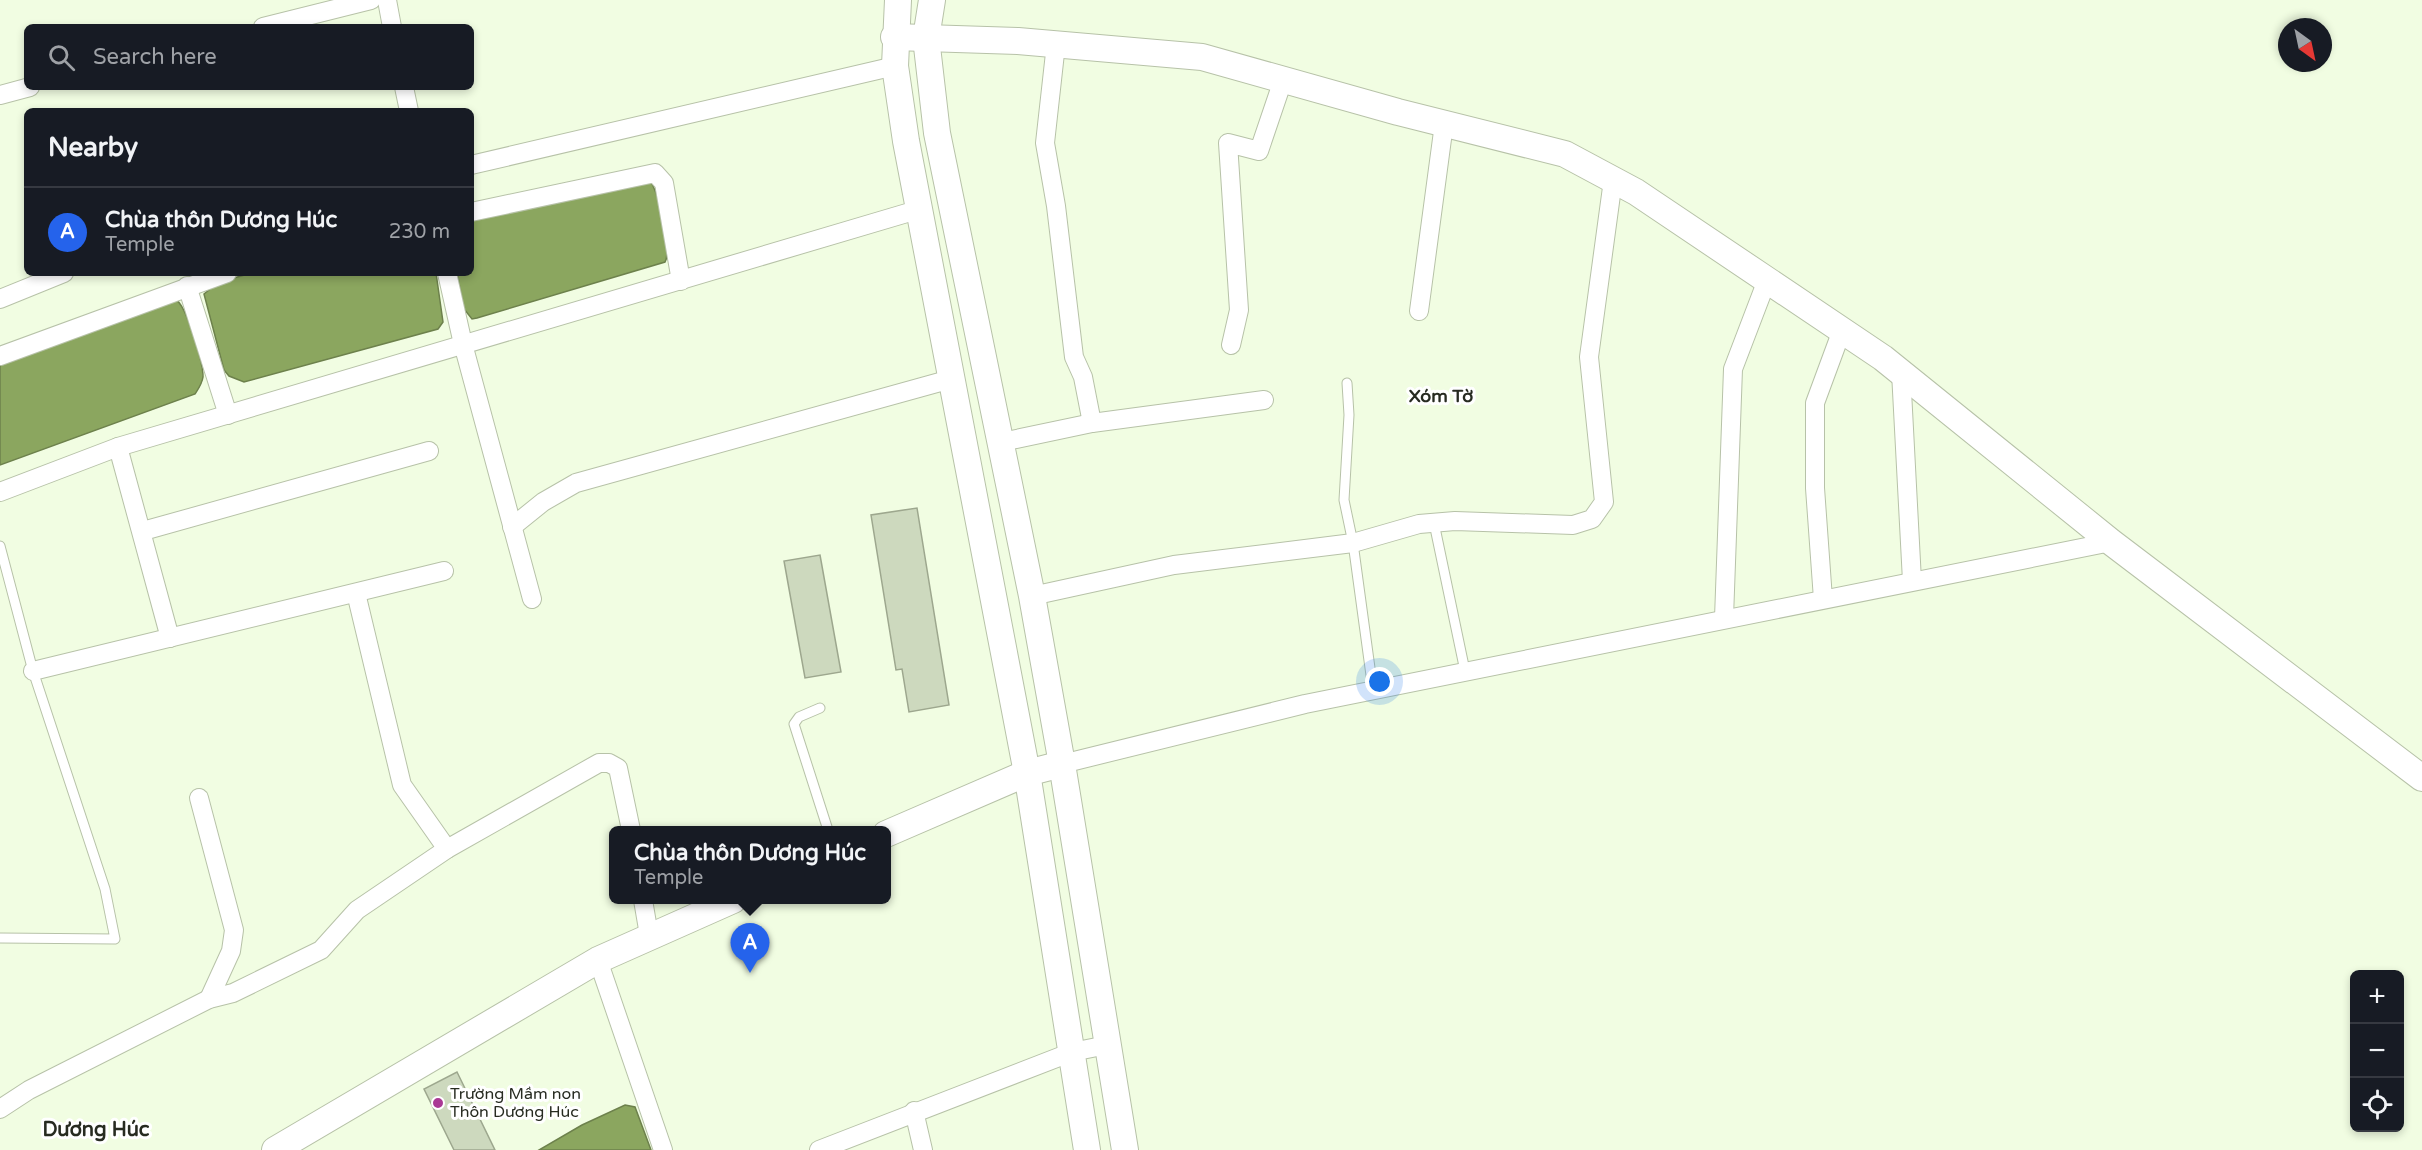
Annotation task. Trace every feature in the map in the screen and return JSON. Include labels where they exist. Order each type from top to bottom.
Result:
[{"type":"street","points":[[275,24],[371,0]]},
{"type":"street","points":[[387,0],[391,24]]},
{"type":"street","points":[[898,0],[894,38],[895,66],[917,210],[1027,773],[1087,1150]]},
{"type":"street","points":[[932,0],[926,38],[937,133],[1032,596],[1125,1150]]},
{"type":"street","points":[[894,38],[1056,44],[1202,57],[1444,124],[1565,154],[1636,192],[1901,372],[2111,542],[2422,778]]},
{"type":"street","points":[[1056,44],[1045,142],[1056,206],[1074,357],[1083,376],[1092,423]]},
{"type":"street","points":[[474,164],[895,66]]},
{"type":"street","points":[[1231,345],[1239,310],[1228,144],[1259,151],[1283,80]]},
{"type":"street","points":[[1,91],[24,88]]},
{"type":"street","points":[[405,90],[408,108]]},
{"type":"street","points":[[1419,311],[1444,124]]},
{"type":"street","points":[[474,211],[655,174],[661,176],[666,191],[681,281]]},
{"type":"street","points":[[1032,596],[1174,565],[1353,543],[1419,524],[1507,521],[1573,525],[1592,519],[1604,502],[1589,357],[1613,180]]},
{"type":"street","points":[[0,492],[118,447],[917,210]]},
{"type":"street","points":[[0,299],[57,276]]},
{"type":"street","points":[[0,356],[218,276]]},
{"type":"street","points":[[448,276],[463,344],[532,599]]},
{"type":"street","points":[[1724,618],[1733,369],[1767,280]]},
{"type":"street","points":[[187,286],[228,415]]},
{"type":"street","points":[[1823,599],[1815,488],[1815,403],[1842,330]]},
{"type":"street","points":[[1901,372],[1912,581]]},
{"type":"street","points":[[512,526],[543,502],[576,483],[951,379]]},
{"type":"street","points":[[1002,442],[1092,423],[1264,400]]},
{"type":"street","points":[[118,447],[143,531],[170,638]]},
{"type":"street","points":[[143,531],[429,451]]},
{"type":"street","points":[[891,832],[1027,773],[1305,704],[2111,542]]},
{"type":"street","points":[[33,671],[444,571]]},
{"type":"street","points":[[356,592],[402,785],[447,849]]},
{"type":"street","points":[[0,1108],[29,1090],[209,999],[232,993],[321,950],[357,910],[447,849],[599,763],[609,763],[618,768],[630,826]]},
{"type":"street","points":[[199,798],[234,930],[231,951],[209,999]]},
{"type":"street","points":[[644,904],[649,935]]},
{"type":"street","points":[[276,1150],[598,960],[649,935],[724,904]]},
{"type":"street","points":[[598,960],[663,1150]]},
{"type":"street","points":[[819,1150],[914,1111],[1072,1052],[1107,1045]]},
{"type":"street","points":[[914,1111],[923,1150]]},
{"type":"lane","points":[[1347,383],[1349,415],[1344,500],[1353,543],[1373,690]]},
{"type":"lane","points":[[1434,523],[1465,671]]},
{"type":"lane","points":[[0,546],[33,671],[105,889],[115,939],[0,938]]},
{"type":"lane","points":[[820,708],[800,717],[794,724],[826,826]]},
{"type":"shaded area","points":[[649,180],[657,195],[663,220],[667,256],[665,262],[472,319],[464,309],[458,276],[474,276],[474,216]]},
{"type":"shaded area","points":[[241,276],[436,276],[443,322],[438,329],[244,382],[229,376],[224,370],[204,294],[219,282]]},
{"type":"shaded area","points":[[175,299],[180,304],[194,335],[200,360],[203,377],[195,394],[0,465],[0,362]]},
{"type":"shaded area","points":[[625,1105],[635,1107],[651,1150],[539,1150],[582,1125]]},
{"type":"building","points":[[917,508],[949,705],[909,712],[902,669],[896,670],[871,515]]},
{"type":"building","points":[[820,555],[841,672],[805,678],[784,561]]},
{"type":"building","points":[[457,1072],[495,1150],[454,1150],[424,1089]]},
{"type":"place","name":"Chùa thôn Dương Húc","points":[[750,973]]},
{"type":"place","name":"Trường Mầm non Thôn Dương Húc","points":[[438,1103]]},
{"type":"district","name":"Xóm Tờ","points":[[1441,396]]},
{"type":"district","name":"Dương Húc","points":[[96,1130]]}]
